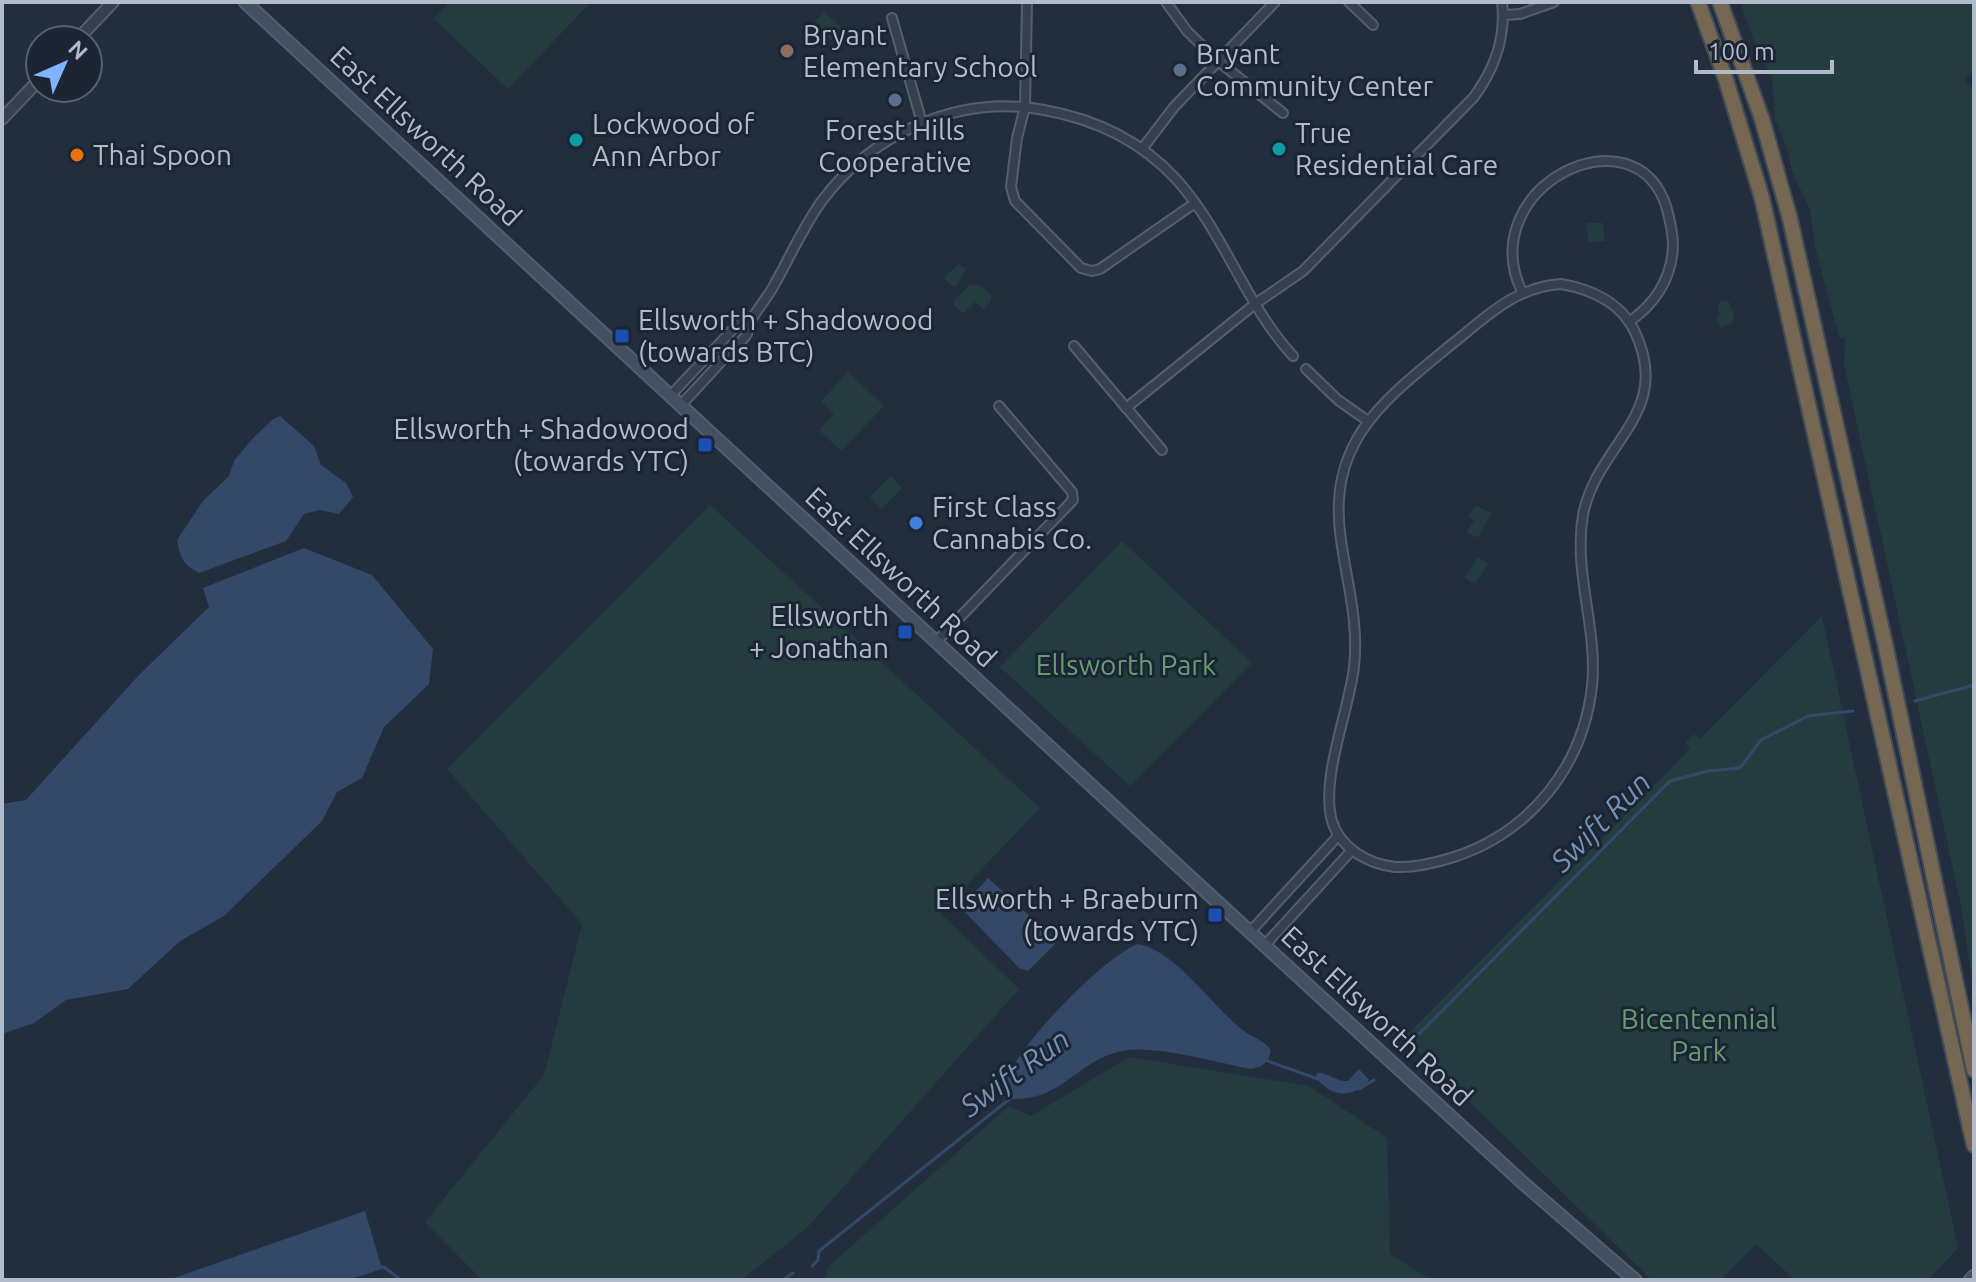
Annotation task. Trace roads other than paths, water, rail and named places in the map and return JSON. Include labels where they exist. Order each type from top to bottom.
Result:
[{"type":"highway","points":[[1698,2],[1726,80],[1762,198],[1974,1145]]},
{"type":"highway","points":[[1720,2],[1762,119],[1790,219],[1886,648],[1974,1070]]},
{"type":"main road","name":"East Ellsworth Road","points":[[245,2],[1250,932],[1523,1183],[1635,1280]]},
{"type":"street","points":[[92,24],[113,2]]},
{"type":"street","points":[[1027,2],[1025,107],[1017,138],[1011,195],[1020,207],[1081,268],[1092,271],[1100,269],[1195,203]]},
{"type":"street","points":[[1166,2],[1187,31],[1218,61],[1283,113]]},
{"type":"street","points":[[1142,149],[1174,107],[1275,2]]},
{"type":"street","points":[[1349,2],[1373,25]]},
{"type":"street","points":[[1126,408],[1255,304],[1283,287],[1313,262],[1474,97],[1499,52],[1504,15],[1502,2]]},
{"type":"street","points":[[1504,15],[1520,14],[1554,2]]},
{"type":"street","points":[[892,18],[922,123]]},
{"type":"street","points":[[2,119],[24,96]]},
{"type":"street","points":[[681,405],[746,334],[751,319],[831,190],[870,152],[901,132],[967,109],[1025,107],[1055,112],[1091,122],[1142,149],[1177,180],[1195,203],[1269,328],[1293,356]]},
{"type":"street","points":[[1522,292],[1513,269],[1512,249],[1523,209],[1542,188],[1570,170],[1595,161],[1618,161],[1638,169],[1657,187],[1664,200],[1673,238],[1668,276],[1645,309],[1629,322]]},
{"type":"street","points":[[1542,285],[1580,287],[1607,300],[1629,322],[1645,361],[1646,391],[1634,420],[1592,487],[1584,511],[1579,541],[1592,648],[1592,688],[1583,727],[1568,761],[1539,805],[1518,826],[1472,851],[1438,862],[1401,867],[1382,865],[1352,850],[1338,836],[1332,822],[1329,790],[1352,685],[1355,656],[1354,610],[1340,538],[1339,507],[1348,458],[1381,404],[1498,306],[1522,292],[1542,285]]},
{"type":"street","points":[[670,396],[737,325],[751,319]]},
{"type":"street","points":[[1074,346],[1162,450]]},
{"type":"street","points":[[1306,369],[1338,400],[1368,421]]},
{"type":"street","points":[[936,642],[1073,500],[1072,492],[999,406]]},
{"type":"street","points":[[1250,932],[1338,836]]},
{"type":"street","points":[[1265,945],[1352,850]]},
{"type":"water","points":[[280,416],[314,446],[321,465],[346,483],[353,497],[339,514],[320,510],[304,514],[286,541],[199,573],[183,560],[177,540],[203,501],[229,476],[234,461],[253,438]]},
{"type":"water","points":[[304,548],[372,575],[433,649],[429,684],[384,727],[362,778],[337,792],[322,821],[224,916],[180,941],[128,989],[66,1000],[34,1023],[2,1034],[2,804],[26,800],[138,676],[209,607],[203,588]]},
{"type":"water","points":[[988,878],[1055,939],[1055,944],[1028,971],[1019,968],[964,911],[973,894]]},
{"type":"water","points":[[1138,944],[1165,956],[1240,1028],[1268,1046],[1271,1050],[1267,1061],[1251,1069],[1168,1052],[1122,1051],[1092,1063],[1054,1089],[1039,1095],[1023,1099],[1003,1098],[1005,1082],[1034,1037],[1079,988],[1123,952]]},
{"type":"water","points":[[1359,1069],[1369,1080],[1349,1093],[1328,1089],[1316,1077],[1317,1073],[1321,1073],[1348,1081]]},
{"type":"water","points":[[365,1211],[382,1269],[348,1280],[174,1278]]},
{"type":"waterway","name":"Swift Run","points":[[1915,701],[1974,685]]},
{"type":"waterway","name":"Swift Run","points":[[1417,1036],[1670,781],[1708,771],[1740,768],[1761,740],[1808,716],[1853,711]]},
{"type":"waterway","name":"Swift Run","points":[[1265,1060],[1318,1079]]},
{"type":"waterway","name":"Swift Run","points":[[1359,1089],[1374,1080]]},
{"type":"waterway","name":"Swift Run","points":[[812,1266],[818,1260],[819,1251],[1012,1097]]},
{"type":"waterway","name":"Swift Run","points":[[379,1267],[384,1267],[401,1280]]},
{"type":"waterway","name":"Swift Run","points":[[783,1280],[793,1273]]},
{"type":"place","name":"Bryant Elementary School","points":[[787,51]]},
{"type":"place","name":"Bryant Community Center","points":[[1180,70]]},
{"type":"place","name":"Forest Hills Cooperative","points":[[895,100]]},
{"type":"place","name":"Lockwood of Ann Arbor","points":[[576,140]]},
{"type":"place","name":"True Residential Care","points":[[1279,149]]},
{"type":"place","name":"Thai Spoon","points":[[77,155]]},
{"type":"place","name":"Ellsworth + Shadowood (towards BTC)","points":[[622,336]]},
{"type":"place","name":"Ellsworth + Shadowood (towards YTC)","points":[[705,445]]},
{"type":"place","name":"First Class Cannabis Co.","points":[[916,523]]},
{"type":"place","name":"Ellsworth + Jonathan","points":[[905,632]]},
{"type":"place","name":"Ellsworth + Braeburn (towards YTC)","points":[[1215,915]]},
{"type":"park label","name":"Ellsworth Park","points":[[1126,665]]},
{"type":"park label","name":"Bicentennial Park","points":[[1699,1035]]}]
